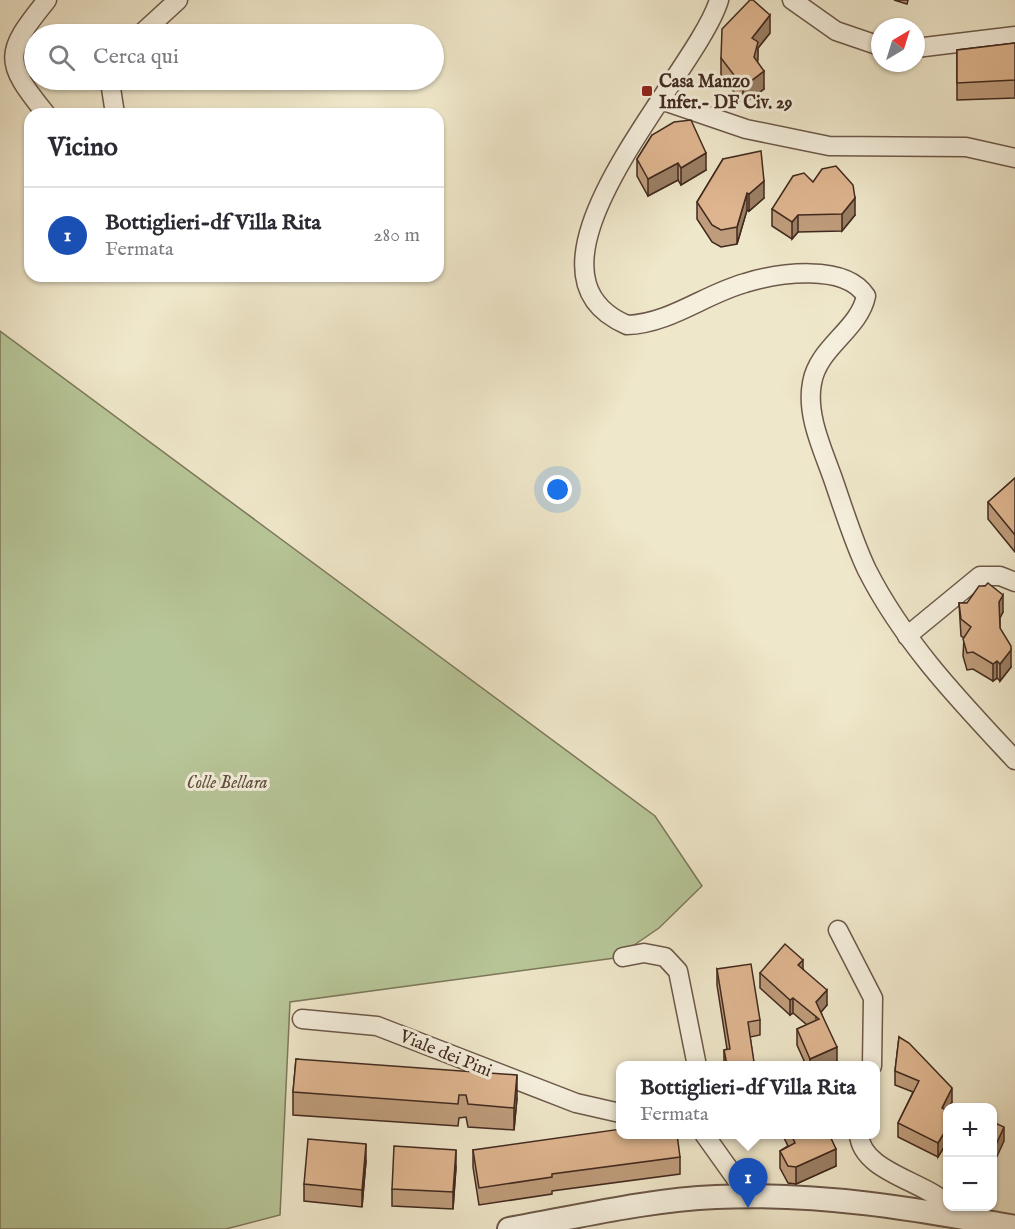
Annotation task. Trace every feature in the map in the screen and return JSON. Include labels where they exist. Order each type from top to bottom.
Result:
[{"type":"street","points":[[29,24],[47,0]]},
{"type":"street","points":[[152,24],[178,0]]},
{"type":"street","points":[[718,0],[705,34],[661,100],[596,208],[586,238],[583,261],[589,291],[601,311],[627,325],[647,322],[744,283],[779,276],[816,273],[836,276],[861,288],[867,296],[864,307],[832,344],[814,371],[811,402],[827,461],[866,567],[907,636],[950,691],[1015,760]]},
{"type":"street","points":[[792,0],[836,31],[871,43]]},
{"type":"street","points":[[24,30],[13,57],[24,87]]},
{"type":"street","points":[[925,47],[1015,36]]},
{"type":"street","points":[[27,90],[41,108]]},
{"type":"street","points":[[113,90],[115,108]]},
{"type":"street","points":[[661,100],[746,129],[829,146],[966,147],[1015,158]]},
{"type":"street","points":[[907,636],[980,576],[1000,576],[1015,582]]},
{"type":"street","points":[[838,930],[873,998],[872,1061]]},
{"type":"street","points":[[624,957],[644,953],[665,957],[683,969],[696,1061]]},
{"type":"street","name":"Viale dei Pini","points":[[302,1019],[377,1026],[576,1103],[616,1112]]},
{"type":"street","points":[[707,1139],[748,1197]]},
{"type":"street","points":[[861,1139],[870,1159],[936,1193],[943,1200]]},
{"type":"street","points":[[509,1229],[674,1202],[748,1197],[863,1201],[943,1208]]},
{"type":"street","points":[[959,1211],[1015,1227]]},
{"type":"green space","name":"Colle Bellara","points":[[0,331],[655,816],[702,886],[659,928],[615,958],[290,1002],[280,1215],[226,1229],[0,1229]]},
{"type":"building","points":[[750,0],[770,15],[752,38],[758,42],[754,57],[764,71],[743,87],[721,58],[722,29]]},
{"type":"building","points":[[1015,43],[1015,80],[957,83],[957,50]]},
{"type":"building","points":[[691,120],[706,153],[681,168],[678,163],[648,179],[637,159],[652,135],[674,122]]},
{"type":"building","points":[[761,151],[764,181],[749,194],[747,193],[737,227],[721,230],[712,225],[697,202],[723,159]]},
{"type":"building","points":[[836,166],[853,185],[855,198],[842,214],[798,215],[792,222],[772,209],[793,176],[804,173],[813,182],[822,169]]},
{"type":"building","points":[[1015,478],[1015,535],[988,502]]},
{"type":"building","points":[[988,583],[1003,595],[999,602],[1000,628],[1011,646],[1011,650],[1000,664],[997,661],[993,664],[973,652],[967,653],[963,639],[971,627],[961,619],[959,603],[967,603],[979,586],[985,586]]},
{"type":"building","points":[[785,944],[803,960],[798,965],[827,990],[816,1002],[837,1047],[810,1059],[797,1029],[819,1019],[793,998],[790,1000],[760,973]]},
{"type":"building","points":[[751,964],[760,1020],[748,1022],[754,1061],[726,1061],[724,1050],[730,1049],[717,969]]},
{"type":"building","points":[[899,1037],[909,1043],[952,1088],[943,1103],[943,1135],[938,1143],[898,1123],[919,1081],[895,1071]]},
{"type":"building","points":[[296,1059],[517,1075],[514,1108],[468,1104],[466,1095],[459,1095],[458,1104],[293,1092]]},
{"type":"building","points":[[997,1124],[1004,1127],[997,1142]]},
{"type":"building","points":[[616,1130],[616,1139],[678,1139],[680,1157],[552,1174],[552,1177],[479,1188],[473,1150]]},
{"type":"building","points":[[308,1139],[366,1144],[362,1190],[304,1184]]},
{"type":"building","points":[[793,1139],[831,1139],[836,1149],[796,1167],[788,1166],[780,1151],[795,1143]]},
{"type":"building","points":[[394,1146],[456,1150],[453,1192],[392,1189]]},
{"type":"place","name":"Casa Manzo Infer.- DF Civ. 29","points":[[647,91]]},
{"type":"place","name":"Bottiglieri-df Villa Rita","points":[[748,1208]]}]
